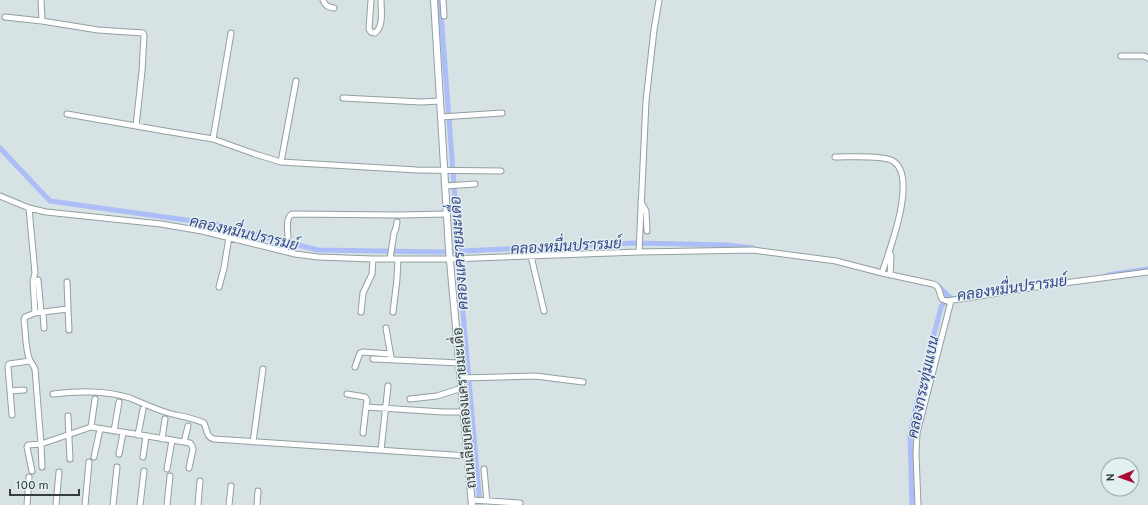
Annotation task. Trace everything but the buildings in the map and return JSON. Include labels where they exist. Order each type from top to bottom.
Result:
[{"type":"street","points":[[41,0],[42,21]]},
{"type":"street","points":[[323,0],[324,5],[334,8]]},
{"type":"street","points":[[371,0],[369,29],[371,32],[375,33],[378,31],[381,22],[381,0]]},
{"type":"street","name":"ถนนเลียบคลองแครายมะเดื่อ","points":[[434,0],[440,101],[446,116],[449,171],[447,214],[453,256],[460,363],[466,377],[462,388],[464,412],[468,456],[478,502]]},
{"type":"street","points":[[443,0],[444,16]]},
{"type":"street","points":[[639,248],[646,101],[659,0]]},
{"type":"street","points":[[370,6],[381,7]]},
{"type":"street","points":[[5,17],[98,30],[143,33],[142,71],[136,126]]},
{"type":"street","points":[[213,139],[231,33]]},
{"type":"street","points":[[1122,56],[1144,56],[1148,58]]},
{"type":"street","points":[[282,162],[296,81]]},
{"type":"street","points":[[343,98],[421,102],[440,101]]},
{"type":"street","points":[[446,116],[502,113]]},
{"type":"street","points":[[67,114],[213,139],[282,162],[449,171],[501,171]]},
{"type":"street","points":[[835,157],[886,159],[891,160],[899,166],[901,170],[903,194],[898,224],[883,270]]},
{"type":"street","points":[[449,185],[475,184]]},
{"type":"street","points":[[0,196],[29,208],[52,213],[161,224],[202,230],[229,237],[287,246],[305,256],[373,259],[391,254]]},
{"type":"street","points":[[642,202],[646,211],[647,231]]},
{"type":"street","points":[[29,208],[40,312],[44,328]]},
{"type":"street","points":[[287,246],[288,220],[289,216],[292,214],[447,214]]},
{"type":"street","points":[[391,254],[397,222]]},
{"type":"street","points":[[219,287],[229,237]]},
{"type":"street","points":[[391,254],[398,259],[453,256],[531,256],[639,248],[753,250],[836,261],[891,271],[936,284],[942,298],[947,301],[1049,285],[1148,272]]},
{"type":"street","points":[[889,251],[891,256],[891,271]]},
{"type":"street","points":[[531,256],[544,311]]},
{"type":"street","points":[[361,312],[363,293],[372,274],[373,259]]},
{"type":"street","points":[[393,312],[398,259]]},
{"type":"street","points":[[67,282],[69,330]]},
{"type":"street","points":[[918,505],[916,454],[917,433],[947,301]]},
{"type":"street","points":[[42,467],[35,369],[28,354],[24,320],[25,316],[40,312],[68,309]]},
{"type":"street","points":[[386,328],[391,357]]},
{"type":"street","points":[[355,367],[360,353],[363,352],[391,357],[460,363]]},
{"type":"street","points":[[373,359],[391,357]]},
{"type":"street","points":[[12,415],[9,364],[30,361]]},
{"type":"street","points":[[253,442],[262,370]]},
{"type":"street","points":[[466,377],[535,376],[583,382]]},
{"type":"street","points":[[381,450],[388,386]]},
{"type":"street","points":[[410,399],[437,396],[462,388]]},
{"type":"street","points":[[10,391],[24,390]]},
{"type":"street","points":[[53,394],[92,391],[129,398],[170,413],[200,421],[204,423],[210,438],[214,439],[468,456]]},
{"type":"street","points":[[347,394],[365,397],[367,400],[363,433]]},
{"type":"street","points":[[91,427],[95,399]]},
{"type":"street","points":[[114,431],[120,402]]},
{"type":"street","points":[[366,406],[443,412],[464,412]]},
{"type":"street","points":[[138,435],[143,409]]},
{"type":"street","points":[[68,416],[70,459]]},
{"type":"street","points":[[162,439],[165,418]]},
{"type":"street","points":[[184,442],[188,426]]},
{"type":"street","points":[[32,471],[28,445],[41,444],[91,427],[190,443],[193,450],[190,468]]},
{"type":"street","points":[[94,457],[100,429]]},
{"type":"street","points":[[120,454],[123,432]]},
{"type":"street","points":[[143,457],[146,436]]},
{"type":"street","points":[[167,469],[172,440]]},
{"type":"street","points":[[85,505],[89,462]]},
{"type":"street","points":[[113,505],[117,467]]},
{"type":"street","points":[[484,469],[478,502],[520,503]]},
{"type":"street","points":[[140,505],[144,471]]},
{"type":"street","points":[[56,505],[59,472]]},
{"type":"street","points":[[167,505],[170,476]]},
{"type":"street","points":[[28,505],[29,477]]},
{"type":"street","points":[[198,505],[200,481]]},
{"type":"street","points":[[229,505],[231,486]]},
{"type":"street","points":[[257,505],[258,492]]},
{"type":"waterway","name":"คลองหมื่นปรารมย์","points":[[440,0],[459,251],[458,256],[480,505]]},
{"type":"waterway","name":"คลองหมื่นปรารมย์","points":[[0,148],[50,201],[215,224],[318,250],[441,252],[636,243],[727,245],[753,248]]},
{"type":"waterway","name":"คลองหมื่นปรารมย์","points":[[1108,275],[1148,269]]},
{"type":"waterway","name":"คลองกระทุ่มแบน","points":[[937,285],[952,299],[958,298]]},
{"type":"waterway","name":"คลองกระทุ่มแบน","points":[[912,505],[910,434],[941,307],[947,298]]},
{"type":"water label","name":"คลองแครายมะเดื่อ","points":[[459,253]]}]
